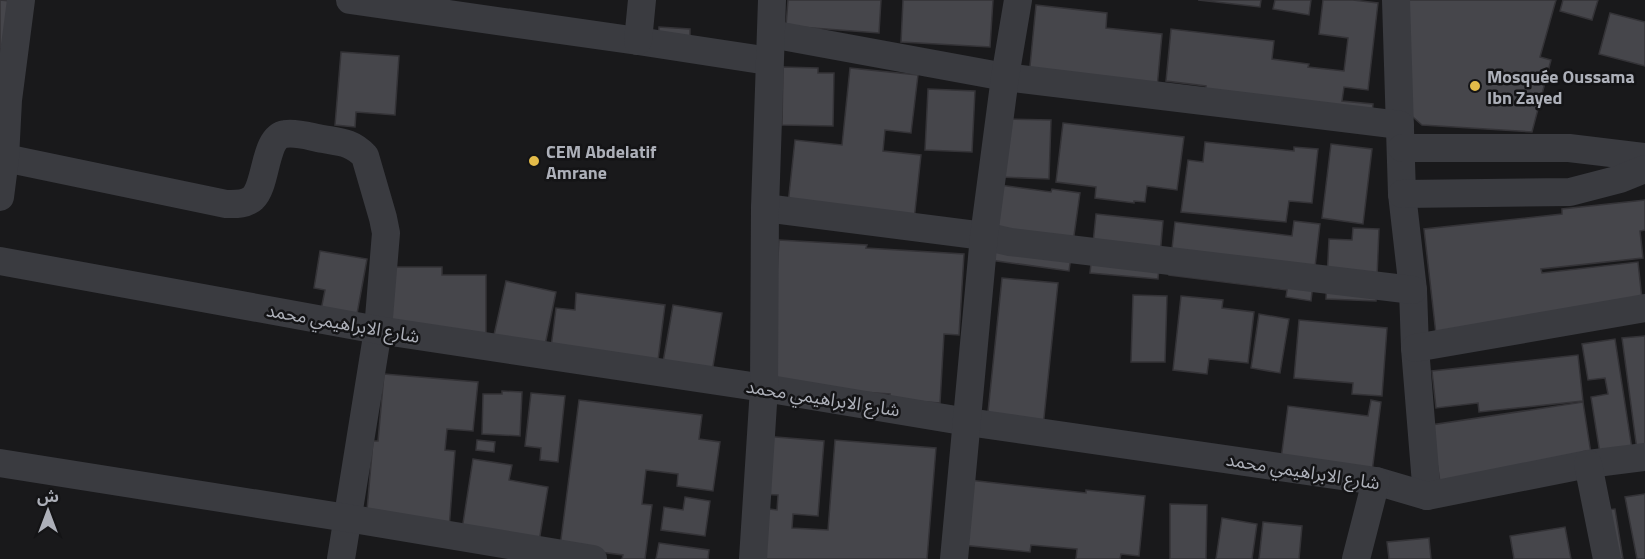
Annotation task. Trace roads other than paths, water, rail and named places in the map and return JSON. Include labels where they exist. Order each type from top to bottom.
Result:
[{"type":"street","points":[[0,197],[5,158],[4,99],[21,0]]},
{"type":"street","points":[[350,0],[638,40],[770,48],[1005,77],[1401,137],[1569,147],[1645,157]]},
{"type":"street","points":[[638,40],[642,0]]},
{"type":"street","points":[[753,559],[764,388],[765,208],[772,0]]},
{"type":"street","points":[[954,559],[984,236],[1005,77],[1018,0]]},
{"type":"street","points":[[1396,0],[1402,194],[1413,290],[1415,348],[1427,496]]},
{"type":"street","points":[[5,158],[226,204],[240,204],[252,199],[258,189],[273,143],[278,136],[296,134],[349,144],[358,148],[364,156],[386,233],[378,330],[341,559]]},
{"type":"street","points":[[1402,194],[1570,192],[1620,179],[1645,169]]},
{"type":"street","points":[[765,208],[984,236],[1010,242],[1413,290]]},
{"type":"street","name":"شارع الابراهيمي محمد","points":[[0,261],[378,330],[764,388],[968,422],[1376,481],[1427,496],[1588,464],[1645,457]]},
{"type":"street","points":[[1415,348],[1645,308]]},
{"type":"street","points":[[0,464],[593,559]]},
{"type":"street","points":[[1588,464],[1607,559]]},
{"type":"street","points":[[1356,559],[1376,481]]},
{"type":"place","name":"Mosquée Oussama Ibn Zayed","points":[[1475,86]]},
{"type":"place","name":"CEM Abdelatif Amrane","points":[[534,161]]}]
